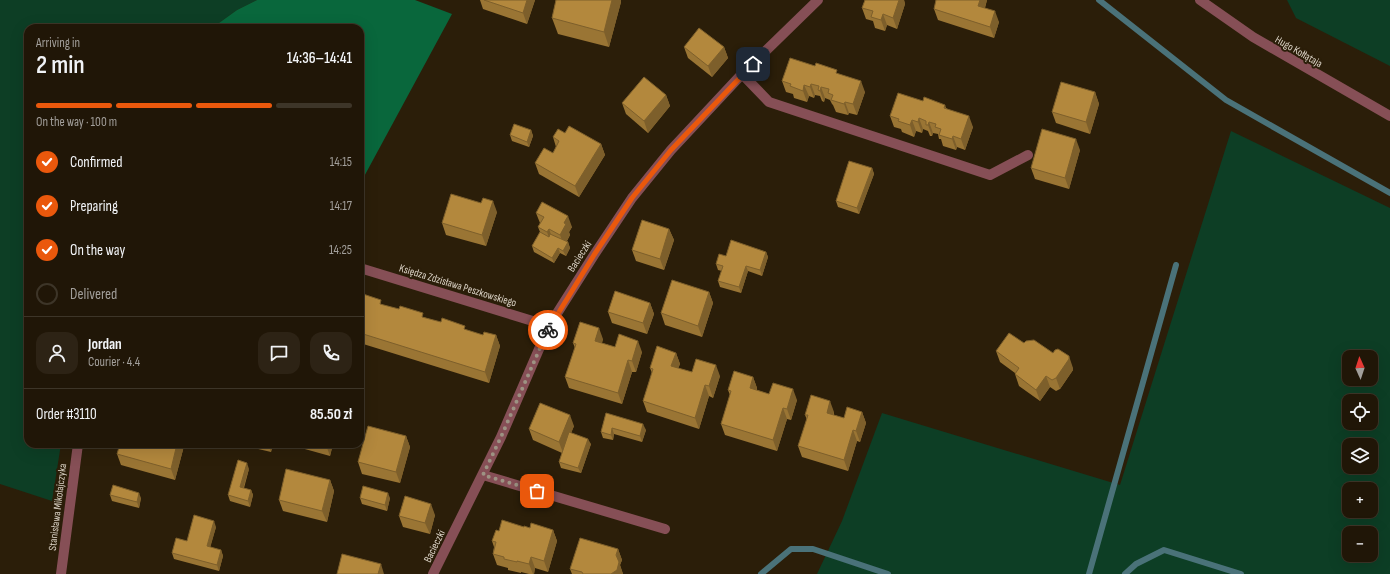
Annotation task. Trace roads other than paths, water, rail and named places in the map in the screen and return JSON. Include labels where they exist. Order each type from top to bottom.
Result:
[{"type":"street","name":"Bacieczki","points":[[433,574],[501,437],[549,326],[632,198],[671,150],[742,74],[818,0]]},
{"type":"street","name":"Hugo Kołłątaja","points":[[1200,0],[1253,38],[1390,116]]},
{"type":"street","points":[[742,74],[769,102],[990,175],[1028,155]]},
{"type":"street","name":"Księdza Zdzisława Peszkowskiego","points":[[364,269],[549,326]]},
{"type":"street","name":"Stanisława Mikołajczyka","points":[[61,574],[77,448]]},
{"type":"street","points":[[483,475],[665,529]]},
{"type":"waterway","points":[[1099,0],[1226,100],[1390,193]]},
{"type":"waterway","points":[[1089,574],[1176,265]]},
{"type":"waterway","points":[[761,574],[791,549],[813,549],[888,574]]},
{"type":"waterway","points":[[1125,574],[1136,564],[1164,550],[1241,574]]}]
